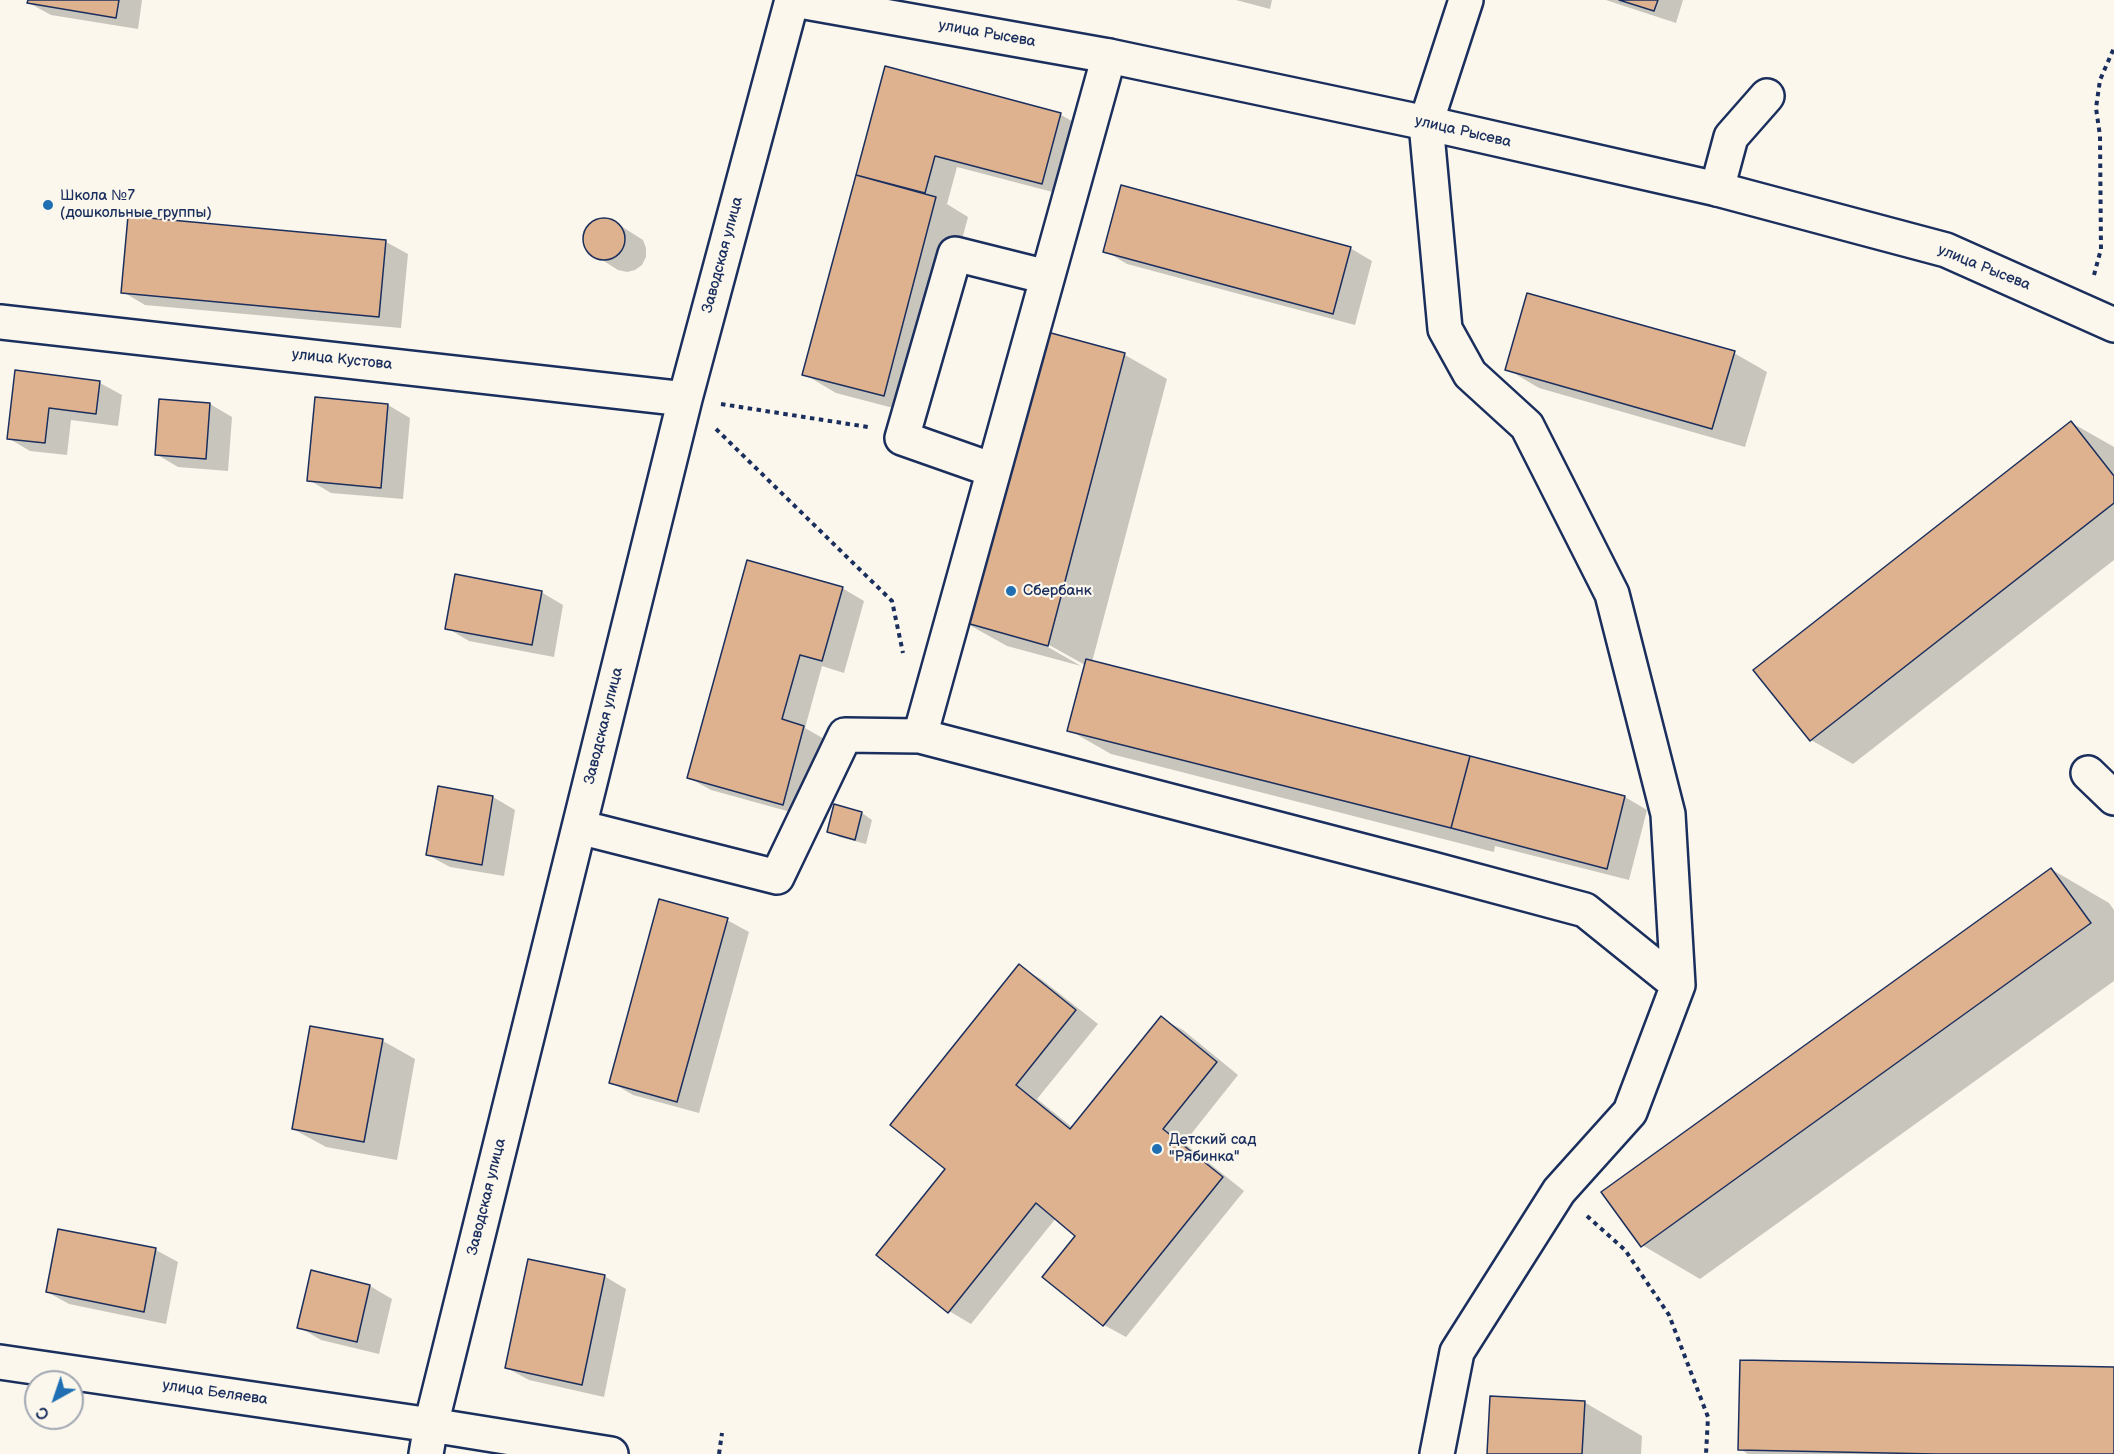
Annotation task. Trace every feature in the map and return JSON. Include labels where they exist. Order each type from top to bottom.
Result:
[{"type":"street","name":"улица Рысева","points":[[793,0],[1109,56],[1426,123],[1716,189],[1946,250],[2114,325]]},
{"type":"street","name":"Заводская улица","points":[[428,1439],[685,399],[793,0]]},
{"type":"street","points":[[1437,1454],[1457,1352],[1559,1191],[1630,1112],[1678,985],[1668,814],[1612,594],[1527,426],[1470,374],[1445,329],[1426,123],[1466,0]]},
{"type":"street","points":[[920,736],[1109,56]]},
{"type":"street","points":[[1716,189],[1731,137],[1767,96]]},
{"type":"street","points":[[993,470],[902,438],[955,254],[1047,277]]},
{"type":"street","name":"улица Кустова","points":[[0,322],[685,399]]},
{"type":"street","points":[[579,827],[777,877],[845,735],[920,736],[1585,910],[1678,985]]},
{"type":"street","points":[[2088,773],[2114,798]]},
{"type":"street","name":"улица Беляева","points":[[0,1362],[428,1439],[611,1454]]},
{"type":"path","points":[[2084,311],[2101,249],[2100,136],[2096,108],[2100,80],[2114,48]]},
{"type":"path","points":[[685,399],[904,432]]},
{"type":"path","points":[[685,399],[892,601],[904,657]]},
{"type":"path","points":[[1559,1191],[1625,1250],[1670,1314],[1708,1417],[1706,1454]]},
{"type":"path","points":[[718,1454],[722,1433]]},
{"type":"building","points":[[28,0],[119,0],[116,18],[27,3]]},
{"type":"building","points":[[1619,0],[1658,0],[1654,11]]},
{"type":"building","points":[[885,66],[1061,113],[1042,184],[935,156],[925,193],[856,175]]},
{"type":"building","points":[[856,175],[936,197],[884,396],[802,375]]},
{"type":"building","points":[[1121,185],[1351,247],[1333,314],[1103,252]]},
{"type":"building","points":[[128,216],[386,240],[379,317],[121,293]]},
{"type":"building","points":[[604,218],[619,224],[625,239],[619,254],[604,260],[589,254],[583,239],[589,224]]},
{"type":"building","points":[[1527,293],[1735,351],[1712,429],[1505,370]]},
{"type":"building","points":[[1040,330],[1125,353],[1048,646],[963,622]]},
{"type":"building","points":[[15,370],[100,381],[96,414],[49,408],[45,443],[7,439]]},
{"type":"building","points":[[315,397],[388,404],[381,488],[307,481]]},
{"type":"building","points":[[159,399],[210,403],[206,459],[155,455]]},
{"type":"building","points":[[2071,421],[2114,476],[2114,503],[1810,741],[1753,670]]},
{"type":"building","points":[[747,560],[843,587],[822,661],[800,655],[782,719],[804,726],[783,805],[687,778]]},
{"type":"building","points":[[455,574],[542,591],[532,645],[445,629]]},
{"type":"building","points":[[1086,659],[1470,756],[1451,828],[1067,731]]},
{"type":"building","points":[[1470,756],[1625,796],[1607,869],[1451,828]]},
{"type":"building","points":[[438,786],[493,796],[482,865],[426,855]]},
{"type":"building","points":[[834,804],[862,812],[855,840],[827,832]]},
{"type":"building","points":[[2051,868],[2091,923],[1641,1247],[1601,1192]]},
{"type":"building","points":[[659,899],[728,918],[677,1102],[609,1083]]},
{"type":"building","points":[[1019,964],[1076,1010],[1016,1085],[1070,1129],[1161,1016],[1217,1062],[1163,1129],[1223,1177],[1103,1326],[1042,1277],[1075,1236],[1036,1203],[948,1313],[876,1255],[945,1169],[890,1125]]},
{"type":"building","points":[[310,1026],[383,1039],[364,1142],[292,1129]]},
{"type":"building","points":[[58,1229],[156,1248],[144,1312],[46,1292]]},
{"type":"building","points":[[528,1259],[605,1275],[582,1385],[505,1368]]},
{"type":"building","points":[[311,1270],[370,1285],[357,1342],[297,1328]]},
{"type":"building","points":[[1740,1360],[2114,1367],[2114,1454],[1936,1454],[1738,1450]]},
{"type":"building","points":[[1490,1396],[1585,1401],[1582,1454],[1487,1454]]},
{"type":"place","name":"Школа №7 (дошкольные группы)","points":[[48,205]]},
{"type":"place","name":"Сбербанк","points":[[1011,591]]},
{"type":"place","name":"Детский сад \"Рябинка\"","points":[[1157,1149]]}]
